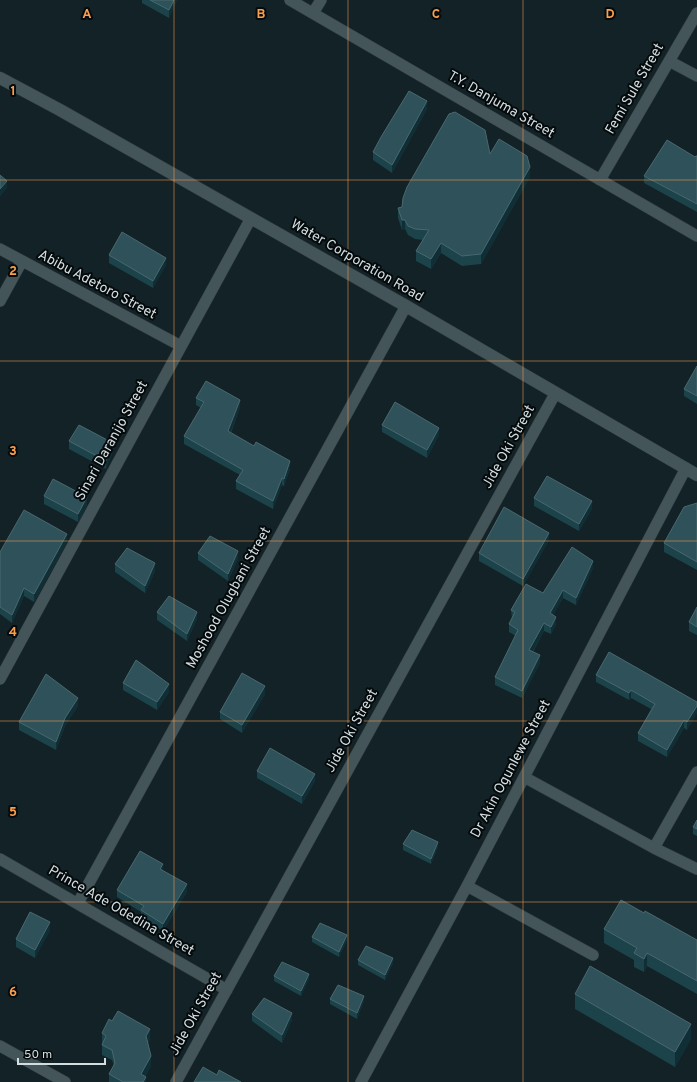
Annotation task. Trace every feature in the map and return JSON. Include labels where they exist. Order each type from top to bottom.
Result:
[{"type":"street","name":"T.Y. Danjuma Street","points":[[290,0],[697,236]]},
{"type":"street","points":[[313,13],[321,0]]},
{"type":"street","name":"Femi Sule Street","points":[[600,180],[697,13]]},
{"type":"street","points":[[669,61],[697,76]]},
{"type":"street","name":"Water Corporation Road","points":[[0,78],[60,110],[406,306],[555,394],[697,475]]},
{"type":"street","name":"Sinari Daranijo Street","points":[[0,679],[251,218]]},
{"type":"street","name":"Abibu Adetoro Street","points":[[0,249],[181,346]]},
{"type":"street","points":[[0,301],[22,261]]},
{"type":"street","name":"Moshood Olugbani Street","points":[[78,903],[406,306]]},
{"type":"street","name":"Jide Oki Street","points":[[176,1082],[555,394]]},
{"type":"street","name":"Dr Akin Ogunlewe Street","points":[[361,1082],[467,886],[686,468]]},
{"type":"street","points":[[654,848],[697,772]]},
{"type":"street","points":[[524,777],[654,848],[697,869]]},
{"type":"street","name":"Prince Ade Odedina Street","points":[[0,859],[227,990]]},
{"type":"street","points":[[467,886],[593,955]]},
{"type":"street","points":[[0,1046],[65,1082]]},
{"type":"building","points":[[150,0],[174,0],[169,10]]},
{"type":"building","points":[[409,91],[427,101],[392,165],[373,152]]},
{"type":"building","points":[[455,112],[485,130],[490,154],[499,139],[527,156],[530,167],[481,254],[462,256],[441,243],[431,259],[416,251],[429,230],[415,229],[408,226],[405,220],[402,220],[398,208],[402,207],[403,198],[407,187],[449,114]]},
{"type":"building","points":[[667,140],[695,157],[697,156],[697,204],[644,176]]},
{"type":"building","points":[[0,175],[7,181],[0,189]]},
{"type":"building","points":[[122,232],[166,258],[153,281],[109,255]]},
{"type":"building","points":[[697,366],[697,396],[684,389]]},
{"type":"building","points":[[206,381],[240,400],[228,431],[254,446],[256,442],[290,461],[284,479],[282,478],[273,501],[236,481],[243,470],[184,436],[204,402],[196,398]]},
{"type":"building","points":[[395,402],[439,428],[427,450],[382,425]]},
{"type":"building","points":[[79,425],[113,443],[106,461],[69,441]]},
{"type":"building","points":[[547,476],[592,501],[579,524],[534,498]]},
{"type":"building","points":[[53,479],[87,497],[78,514],[44,496]]},
{"type":"building","points":[[697,503],[697,562],[664,543],[684,507]]},
{"type":"building","points":[[504,507],[549,533],[523,579],[479,553]]},
{"type":"building","points":[[24,510],[67,534],[34,594],[24,588],[12,615],[0,607],[0,552]]},
{"type":"building","points":[[210,536],[238,551],[228,574],[198,553]]},
{"type":"building","points":[[572,547],[593,561],[576,598],[563,590],[550,613],[556,617],[551,627],[544,623],[529,650],[540,655],[522,691],[495,677],[518,630],[509,624],[515,612],[511,610],[526,584],[543,593]]},
{"type":"building","points":[[127,548],[155,563],[145,586],[115,564]]},
{"type":"building","points":[[169,596],[197,612],[187,634],[157,612]]},
{"type":"building","points":[[697,607],[697,627],[689,622]]},
{"type":"building","points":[[609,652],[697,702],[697,706],[687,722],[684,720],[667,750],[638,733],[655,704],[631,690],[629,693],[596,675]]},
{"type":"building","points":[[136,660],[169,684],[157,702],[123,683]]},
{"type":"building","points":[[242,673],[265,686],[242,725],[220,712]]},
{"type":"building","points":[[46,674],[78,698],[65,718],[56,742],[19,722]]},
{"type":"building","points":[[270,748],[315,774],[302,796],[257,771]]},
{"type":"building","points":[[697,820],[697,829],[693,827]]},
{"type":"building","points":[[412,830],[438,842],[431,859],[403,844]]},
{"type":"building","points":[[140,851],[163,864],[160,869],[187,884],[163,924],[141,910],[144,906],[117,890]]},
{"type":"building","points":[[621,900],[644,913],[645,911],[697,940],[697,981],[647,953],[644,959],[634,953],[637,948],[604,929]]},
{"type":"building","points":[[30,912],[50,922],[35,950],[16,939]]},
{"type":"building","points":[[320,923],[347,935],[339,952],[312,937]]},
{"type":"building","points":[[366,946],[393,958],[385,975],[358,960]]},
{"type":"building","points":[[282,962],[309,974],[301,991],[274,976]]},
{"type":"building","points":[[590,966],[691,1024],[675,1052],[575,994]]},
{"type":"building","points":[[338,985],[364,996],[357,1013],[330,999]]},
{"type":"building","points":[[264,998],[292,1013],[282,1035],[252,1014]]},
{"type":"building","points":[[118,1011],[150,1029],[146,1036],[151,1056],[141,1074],[146,1077],[143,1082],[123,1082],[109,1074],[115,1063],[112,1050],[102,1045],[106,1036],[102,1033],[109,1019],[112,1021]]},
{"type":"building","points":[[203,1067],[217,1075],[219,1070],[241,1082],[194,1082]]}]
